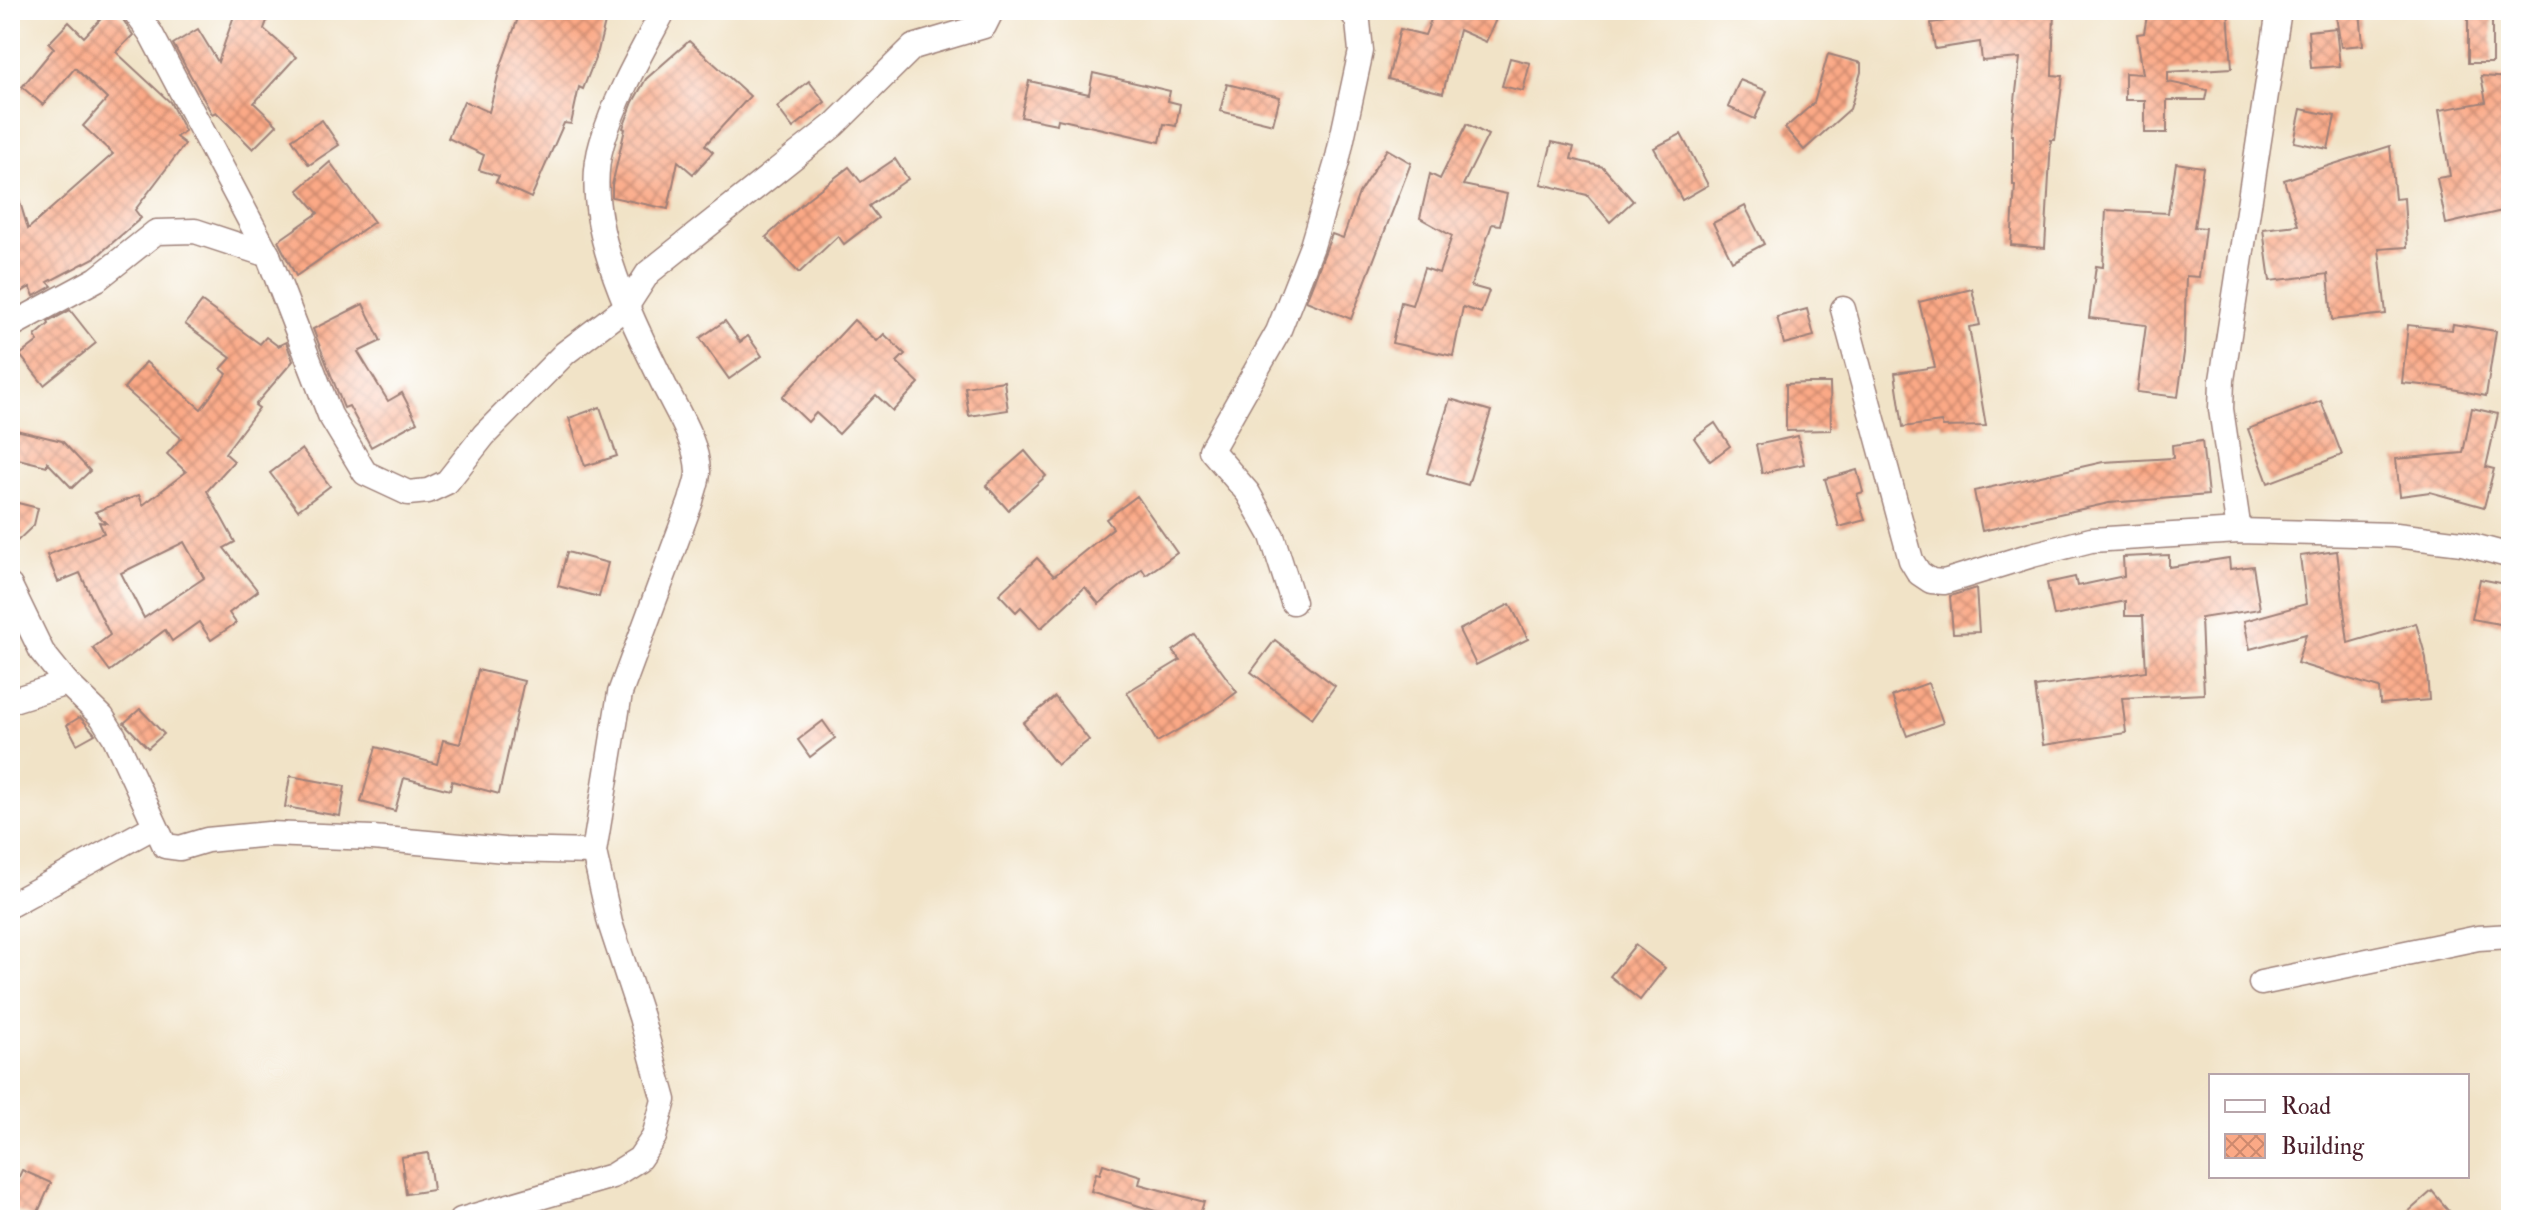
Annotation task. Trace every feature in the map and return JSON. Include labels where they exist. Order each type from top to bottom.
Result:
[{"type":"street","points":[[134,10],[151,34],[268,255],[324,401],[345,441],[365,473],[408,493],[428,491],[447,482],[484,435],[565,353],[626,307],[648,273],[834,125],[913,47],[984,26],[992,10]]},
{"type":"street","points":[[461,1220],[612,1176],[639,1159],[654,1137],[664,1100],[610,923],[594,852],[620,693],[691,501],[698,473],[694,449],[684,425],[626,307],[606,248],[598,194],[601,145],[626,81],[664,10]]},
{"type":"street","points":[[1293,602],[1272,536],[1248,493],[1211,450],[1278,332],[1312,246],[1337,162],[1361,51],[1358,22],[1351,10]]},
{"type":"street","points":[[2239,531],[2221,409],[2222,380],[2279,10]]},
{"type":"street","points":[[10,326],[97,279],[156,232],[195,231],[268,255]]},
{"type":"street","points":[[1843,309],[1911,560],[1919,573],[1931,581],[1956,580],[2091,540],[2239,531],[2396,535],[2462,543],[2511,556]]},
{"type":"street","points":[[10,586],[42,652],[67,683],[102,717],[114,736],[165,846],[180,848],[207,840],[269,834],[373,838],[505,850],[594,852]]},
{"type":"street","points":[[10,701],[67,683]]},
{"type":"street","points":[[10,905],[155,826]]},
{"type":"street","points":[[2261,983],[2463,940],[2511,936]]},
{"type":"building","points":[[109,10],[122,18],[133,35],[116,52],[170,102],[185,131],[176,137],[185,144],[135,210],[141,218],[96,257],[48,282],[52,286],[34,296],[30,287],[10,299],[10,189],[16,189],[28,229],[113,154],[83,126],[107,99],[75,68],[43,105],[22,87],[54,48],[49,43],[69,22],[84,37]]},
{"type":"building","points":[[236,10],[271,10],[264,29],[296,57],[254,103],[277,125],[253,149],[216,112],[212,114],[173,44],[198,29],[218,62]]},
{"type":"building","points":[[521,10],[608,10],[598,51],[583,89],[579,87],[571,124],[564,123],[531,198],[496,182],[499,176],[479,170],[484,155],[448,138],[464,101],[489,112],[500,68]]},
{"type":"building","points":[[1417,10],[1500,10],[1486,42],[1459,30],[1443,93],[1388,79],[1400,29],[1425,35],[1432,17]]},
{"type":"building","points":[[1972,10],[2054,10],[2052,75],[2063,76],[2055,140],[2051,140],[2045,248],[2011,245],[2015,185],[2011,135],[2020,58],[1982,61],[1980,42],[1935,49],[1931,23],[1973,17]]},
{"type":"building","points":[[2148,10],[2228,10],[2232,68],[2168,72],[2168,82],[2207,90],[2205,100],[2167,100],[2167,133],[2145,133],[2145,100],[2125,100],[2125,73],[2143,74],[2137,34],[2144,33]]},
{"type":"building","points":[[2335,10],[2360,10],[2363,45],[2341,47]]},
{"type":"building","points":[[2468,10],[2492,10],[2492,63],[2468,63]]},
{"type":"building","points":[[2336,28],[2340,66],[2311,68],[2308,31]]},
{"type":"building","points":[[689,41],[750,96],[705,145],[713,152],[693,174],[678,161],[668,209],[612,197],[623,128],[633,102],[646,79]]},
{"type":"building","points":[[1828,54],[1861,63],[1861,72],[1850,109],[1804,150],[1785,128],[1814,103]]},
{"type":"building","points":[[1510,58],[1530,63],[1523,91],[1502,86]]},
{"type":"building","points":[[1093,73],[1170,91],[1168,101],[1180,104],[1176,126],[1164,124],[1160,142],[1058,119],[1057,124],[1021,117],[1029,81],[1089,94]]},
{"type":"building","points":[[2481,76],[2511,78],[2511,209],[2446,224],[2437,178],[2450,176],[2439,110],[2486,102]]},
{"type":"building","points":[[1740,80],[1767,91],[1755,119],[1728,107]]},
{"type":"building","points":[[809,81],[825,102],[793,128],[777,107]]},
{"type":"building","points":[[1227,84],[1280,97],[1273,124],[1220,111]]},
{"type":"building","points":[[2301,109],[2335,116],[2328,149],[2294,142]]},
{"type":"building","points":[[322,120],[339,145],[309,165],[292,139]]},
{"type":"building","points":[[1467,124],[1488,135],[1463,185],[1507,194],[1500,225],[1492,224],[1471,286],[1489,291],[1481,313],[1463,307],[1453,356],[1392,343],[1401,302],[1412,305],[1424,268],[1439,273],[1452,236],[1420,218],[1430,174],[1440,179]]},
{"type":"building","points":[[1681,134],[1708,185],[1682,200],[1654,148]]},
{"type":"building","points":[[1552,142],[1574,147],[1571,159],[1603,167],[1633,201],[1610,222],[1587,195],[1541,184]]},
{"type":"building","points":[[2390,146],[2395,199],[2404,198],[2407,247],[2379,249],[2386,314],[2332,320],[2328,274],[2270,281],[2263,229],[2298,225],[2284,180]]},
{"type":"building","points":[[1387,149],[1411,163],[1351,319],[1306,301],[1332,234],[1343,238],[1359,193]]},
{"type":"building","points":[[895,159],[908,179],[869,206],[878,218],[844,244],[838,236],[799,273],[766,237],[807,199],[849,167],[861,182]]},
{"type":"building","points":[[330,162],[374,222],[296,276],[278,241],[318,213],[298,190]]},
{"type":"building","points":[[2176,163],[2203,167],[2194,227],[2205,228],[2199,277],[2186,276],[2184,353],[2178,397],[2137,392],[2146,325],[2089,318],[2096,266],[2103,267],[2106,210],[2168,213]]},
{"type":"building","points":[[1745,206],[1764,244],[1732,261],[1713,223]]},
{"type":"building","points":[[1972,289],[1980,325],[1969,327],[1986,426],[1943,427],[1941,422],[1903,427],[1895,373],[1935,367],[1919,302]]},
{"type":"building","points":[[202,302],[260,344],[266,337],[278,346],[286,342],[293,361],[255,405],[259,408],[225,453],[234,461],[207,491],[235,542],[224,548],[258,591],[229,613],[236,623],[211,640],[199,622],[172,641],[165,630],[110,671],[93,648],[110,635],[80,573],[58,582],[47,555],[104,533],[99,522],[106,523],[95,512],[139,495],[143,505],[186,472],[167,454],[181,438],[124,388],[146,362],[201,409],[227,374],[221,369],[231,358],[185,324]],"holes":[[[184,542],[204,578],[144,618],[121,573]]]},
{"type":"building","points":[[363,304],[381,341],[358,352],[388,401],[402,393],[417,422],[371,447],[349,406],[344,408],[313,329]]},
{"type":"building","points":[[1807,309],[1814,336],[1784,344],[1777,317]]},
{"type":"building","points":[[70,310],[96,343],[44,385],[20,355],[38,341],[35,336],[48,322]]},
{"type":"building","points":[[854,320],[877,341],[884,334],[905,354],[897,362],[919,383],[893,411],[876,395],[839,434],[816,413],[808,422],[782,397]]},
{"type":"building","points":[[725,321],[740,342],[748,336],[762,356],[729,379],[700,338]]},
{"type":"building","points":[[2453,324],[2496,331],[2486,396],[2402,383],[2408,325],[2452,330]]},
{"type":"building","points":[[1004,381],[1008,410],[969,416],[965,387]]},
{"type":"building","points":[[1830,383],[1831,430],[1786,431],[1786,384]]},
{"type":"building","points":[[1450,399],[1491,411],[1468,485],[1427,473]]},
{"type":"building","points":[[2321,401],[2342,455],[2268,483],[2248,429]]},
{"type":"building","points":[[600,407],[617,456],[585,466],[569,418]]},
{"type":"building","points":[[2472,408],[2498,414],[2486,467],[2494,469],[2484,507],[2430,492],[2400,496],[2396,459],[2463,453]]},
{"type":"building","points":[[1715,423],[1730,446],[1710,461],[1694,438]]},
{"type":"building","points":[[16,430],[62,441],[90,471],[72,488],[47,462],[47,466],[10,457]]},
{"type":"building","points":[[1798,436],[1804,464],[1762,473],[1756,445]]},
{"type":"building","points":[[2202,441],[2208,495],[2109,503],[1982,531],[1974,491],[2103,462],[2173,458],[2172,445]]},
{"type":"building","points":[[302,449],[330,486],[298,510],[270,473]]},
{"type":"building","points":[[1025,451],[1046,476],[1008,510],[986,485]]},
{"type":"building","points":[[1857,470],[1863,492],[1857,494],[1865,520],[1839,527],[1825,479]]},
{"type":"building","points":[[1137,496],[1177,553],[1146,575],[1142,569],[1099,604],[1085,587],[1041,628],[1021,607],[1016,612],[999,594],[1037,558],[1054,576],[1113,528],[1106,519]]},
{"type":"building","points":[[10,501],[38,508],[34,525],[10,548]]},
{"type":"building","points":[[2337,551],[2348,643],[2416,623],[2426,658],[2429,700],[2380,704],[2379,688],[2297,663],[2306,634],[2250,649],[2244,621],[2306,604],[2300,556]]},
{"type":"building","points":[[567,552],[608,563],[599,597],[558,586]]},
{"type":"building","points":[[2169,555],[2169,567],[2229,558],[2230,569],[2253,566],[2260,609],[2201,618],[2204,694],[2122,698],[2126,733],[2043,745],[2035,687],[2146,671],[2143,616],[2125,616],[2125,601],[2054,616],[2047,583],[2075,577],[2077,586],[2124,576],[2123,557]]},
{"type":"building","points":[[2480,579],[2511,585],[2511,626],[2472,619]]},
{"type":"building","points":[[1976,588],[1979,632],[1953,633],[1950,596]]},
{"type":"building","points":[[1510,604],[1528,639],[1476,665],[1459,630]]},
{"type":"building","points":[[1195,635],[1237,692],[1216,708],[1157,742],[1127,692],[1180,660],[1173,651]]},
{"type":"building","points":[[1275,640],[1335,686],[1312,718],[1251,672]]},
{"type":"building","points":[[478,670],[524,681],[499,794],[452,781],[450,790],[404,778],[395,811],[361,802],[376,747],[437,764],[443,740],[460,744]]},
{"type":"building","points":[[1928,683],[1943,723],[1907,736],[1892,696]]},
{"type":"building","points":[[1055,697],[1089,740],[1057,765],[1023,723]]},
{"type":"building","points":[[140,709],[164,734],[148,748],[124,723]]},
{"type":"building","points":[[80,717],[95,734],[77,744],[67,725]]},
{"type":"building","points":[[823,721],[835,738],[810,757],[798,740]]},
{"type":"building","points":[[290,776],[345,786],[340,816],[285,807]]},
{"type":"building","points":[[1635,945],[1665,968],[1640,1000],[1610,976]]},
{"type":"building","points":[[428,1153],[433,1190],[406,1194],[401,1157]]},
{"type":"building","points":[[1103,1164],[1141,1176],[1139,1184],[1204,1202],[1198,1220],[1163,1220],[1165,1214],[1091,1191],[1096,1173],[1100,1174]]},
{"type":"building","points":[[22,1170],[51,1183],[35,1219],[10,1207],[10,1196]]},
{"type":"building","points":[[2432,1191],[2457,1220],[2399,1220]]}]
